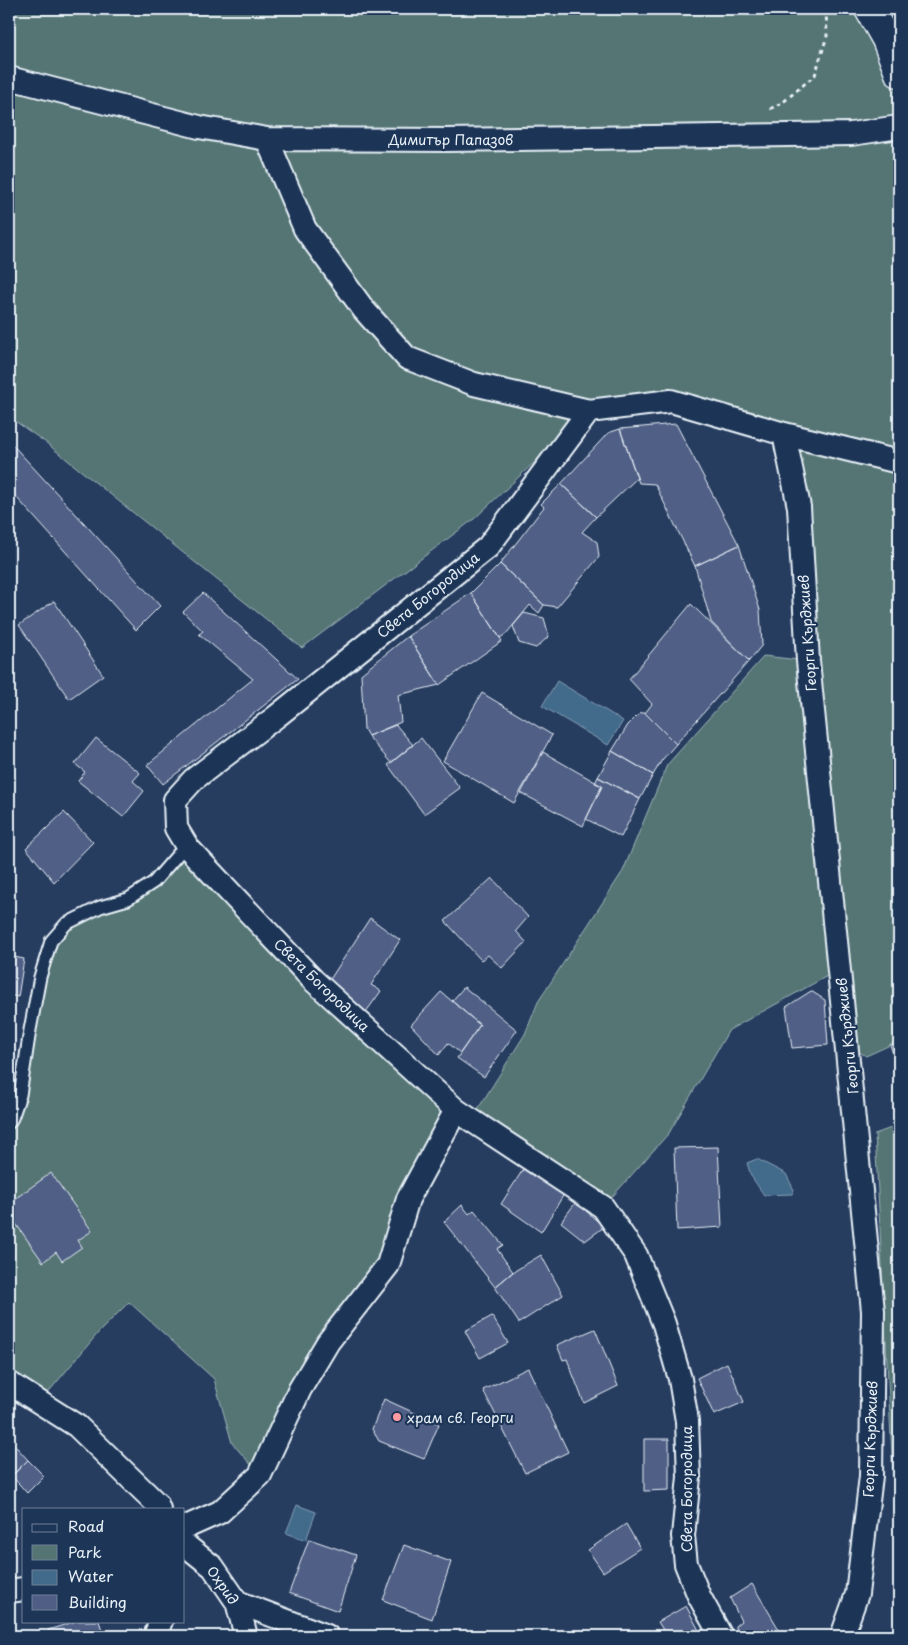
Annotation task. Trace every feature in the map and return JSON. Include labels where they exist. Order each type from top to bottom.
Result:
[{"type":"street","points":[[869,9],[886,39],[899,73]]},
{"type":"street","name":"Димитър Папазов","points":[[9,78],[199,126],[267,139],[448,140],[841,134],[899,127]]},
{"type":"street","points":[[267,139],[305,229],[364,310],[407,358],[474,384],[589,411],[671,402],[784,434],[899,462]]},
{"type":"street","name":"Света Богородица","points":[[589,411],[488,547],[277,716],[194,779],[175,800],[176,828],[186,845],[313,980],[456,1110],[604,1207],[636,1255],[664,1324],[680,1379],[686,1412],[688,1477],[683,1536],[686,1564],[699,1596],[721,1636]]},
{"type":"street","name":"Георги Кърджиев","points":[[784,434],[799,506],[808,661],[873,1311],[870,1476],[857,1594],[842,1636]]},
{"type":"street","points":[[185,1528],[220,1512],[260,1475],[300,1389],[328,1342],[388,1265],[408,1199],[456,1110]]},
{"type":"street","points":[[9,1383],[77,1426],[157,1504],[159,1508]]},
{"type":"street","name":"Охрид","points":[[185,1545],[214,1567],[237,1602],[246,1636]]},
{"type":"street","points":[[9,1591],[22,1589]]},
{"type":"street","points":[[237,1602],[327,1636]]},
{"type":"street","points":[[155,1636],[161,1622]]},
{"type":"lane","points":[[9,1123],[20,1095],[40,977],[51,941],[66,924],[100,907],[128,899],[154,882],[186,845]]},
{"type":"path","points":[[765,112],[782,103],[815,75],[827,36],[826,9]]},
{"type":"green space","points":[[9,9],[899,9],[899,1041],[866,1056],[847,1045],[840,969],[729,1030],[669,1133],[603,1207],[471,1120],[525,1034],[538,1002],[623,871],[667,765],[764,656],[807,661],[784,434],[671,401],[589,411],[474,519],[302,648],[45,442],[9,417]]},
{"type":"green space","points":[[186,845],[456,1110],[388,1265],[260,1475],[232,1443],[214,1379],[129,1302],[99,1332],[40,1402],[9,1383],[9,1123],[51,941],[66,924],[128,899]]},
{"type":"green space","points":[[899,1125],[899,1514],[895,1513],[875,1134]]},
{"type":"water","points":[[557,681],[623,721],[608,745],[542,706]]},
{"type":"water","points":[[757,1159],[786,1174],[794,1190],[792,1194],[764,1195],[751,1176],[747,1163]]},
{"type":"water","points":[[297,1505],[316,1512],[306,1540],[286,1533]]},
{"type":"building","points":[[676,424],[739,545],[695,566],[655,484],[639,483],[620,429]]},
{"type":"building","points":[[620,429],[637,478],[596,517],[561,484],[608,433]]},
{"type":"building","points":[[9,441],[160,606],[136,630],[9,489]]},
{"type":"building","points":[[561,484],[596,517],[582,532],[597,542],[599,557],[557,607],[544,605],[500,564],[544,507],[541,504]]},
{"type":"building","points":[[739,545],[760,610],[762,645],[749,661],[711,622],[695,566]]},
{"type":"building","points":[[500,564],[544,605],[539,613],[530,605],[506,634],[500,638],[471,593]]},
{"type":"building","points":[[203,593],[298,679],[163,784],[147,765],[253,679],[199,634],[203,631],[183,612]]},
{"type":"building","points":[[471,593],[502,641],[439,685],[408,636]]},
{"type":"building","points":[[54,601],[103,675],[69,699],[19,625]]},
{"type":"building","points":[[691,604],[749,661],[676,744],[645,713],[652,704],[629,679]]},
{"type":"building","points":[[524,613],[544,618],[549,636],[536,648],[519,643],[513,626]]},
{"type":"building","points":[[408,636],[439,685],[398,695],[401,722],[368,736],[364,729],[361,674]]},
{"type":"building","points":[[482,693],[552,735],[514,803],[443,761]]},
{"type":"building","points":[[640,713],[645,713],[676,744],[662,760],[653,775],[612,751],[628,725]]},
{"type":"building","points":[[396,725],[413,745],[391,763],[368,736]]},
{"type":"building","points":[[96,738],[140,773],[133,781],[144,791],[123,817],[78,781],[85,772],[75,764]]},
{"type":"building","points":[[421,738],[460,788],[424,814],[388,765]]},
{"type":"building","points":[[612,751],[653,775],[640,799],[598,777]]},
{"type":"building","points":[[543,752],[602,786],[583,826],[521,793]]},
{"type":"building","points":[[598,777],[640,799],[621,837],[586,819],[602,786],[595,783]]},
{"type":"building","points":[[64,812],[93,842],[54,882],[26,848]]},
{"type":"building","points":[[492,878],[528,917],[516,931],[526,942],[502,968],[488,955],[481,960],[445,921]]},
{"type":"building","points":[[370,918],[400,940],[371,985],[381,991],[366,1012],[327,984]]},
{"type":"building","points":[[9,956],[24,959],[18,997],[9,995]]},
{"type":"building","points":[[464,987],[517,1030],[484,1077],[457,1058],[480,1025],[452,1001]]},
{"type":"building","points":[[811,991],[825,1000],[828,1045],[792,1048],[786,1007]]},
{"type":"building","points":[[441,992],[480,1025],[460,1053],[448,1043],[439,1055],[411,1025]]},
{"type":"building","points":[[899,1041],[899,1070],[890,1045]]},
{"type":"building","points":[[718,1147],[722,1227],[677,1230],[674,1148]]},
{"type":"building","points":[[524,1168],[564,1194],[541,1232],[501,1204]]},
{"type":"building","points":[[51,1173],[92,1231],[78,1240],[82,1247],[62,1261],[56,1252],[43,1262],[9,1214],[9,1203]]},
{"type":"building","points":[[576,1202],[604,1227],[585,1241],[561,1222]]},
{"type":"building","points":[[462,1205],[469,1214],[474,1210],[503,1245],[497,1249],[513,1272],[495,1287],[444,1222]]},
{"type":"building","points":[[541,1255],[563,1295],[519,1323],[495,1287],[513,1272]]},
{"type":"building","points":[[492,1316],[508,1343],[480,1358],[465,1331]]},
{"type":"building","points":[[595,1329],[618,1386],[584,1403],[567,1359],[563,1360],[557,1345]]},
{"type":"building","points":[[727,1363],[744,1402],[714,1415],[697,1378]]},
{"type":"building","points":[[528,1368],[568,1452],[525,1473],[483,1390]]},
{"type":"building","points":[[384,1399],[439,1424],[424,1459],[379,1441],[372,1429]]},
{"type":"building","points":[[9,1439],[28,1460],[9,1478]]},
{"type":"building","points":[[644,1439],[669,1439],[669,1490],[644,1491]]},
{"type":"building","points":[[28,1460],[44,1476],[27,1493],[12,1476]]},
{"type":"building","points":[[626,1524],[640,1548],[603,1572],[588,1550]]},
{"type":"building","points":[[309,1539],[356,1555],[338,1611],[289,1593]]},
{"type":"building","points":[[404,1545],[451,1562],[432,1619],[383,1600]]},
{"type":"building","points":[[752,1584],[783,1636],[741,1636],[735,1626],[741,1621],[730,1598]]},
{"type":"building","points":[[686,1606],[702,1636],[667,1636],[658,1622]]},
{"type":"building","points":[[74,1622],[99,1622],[104,1636],[50,1636],[48,1630]]},
{"type":"place","name":"храм св. Георги","points":[[397,1417]]}]
